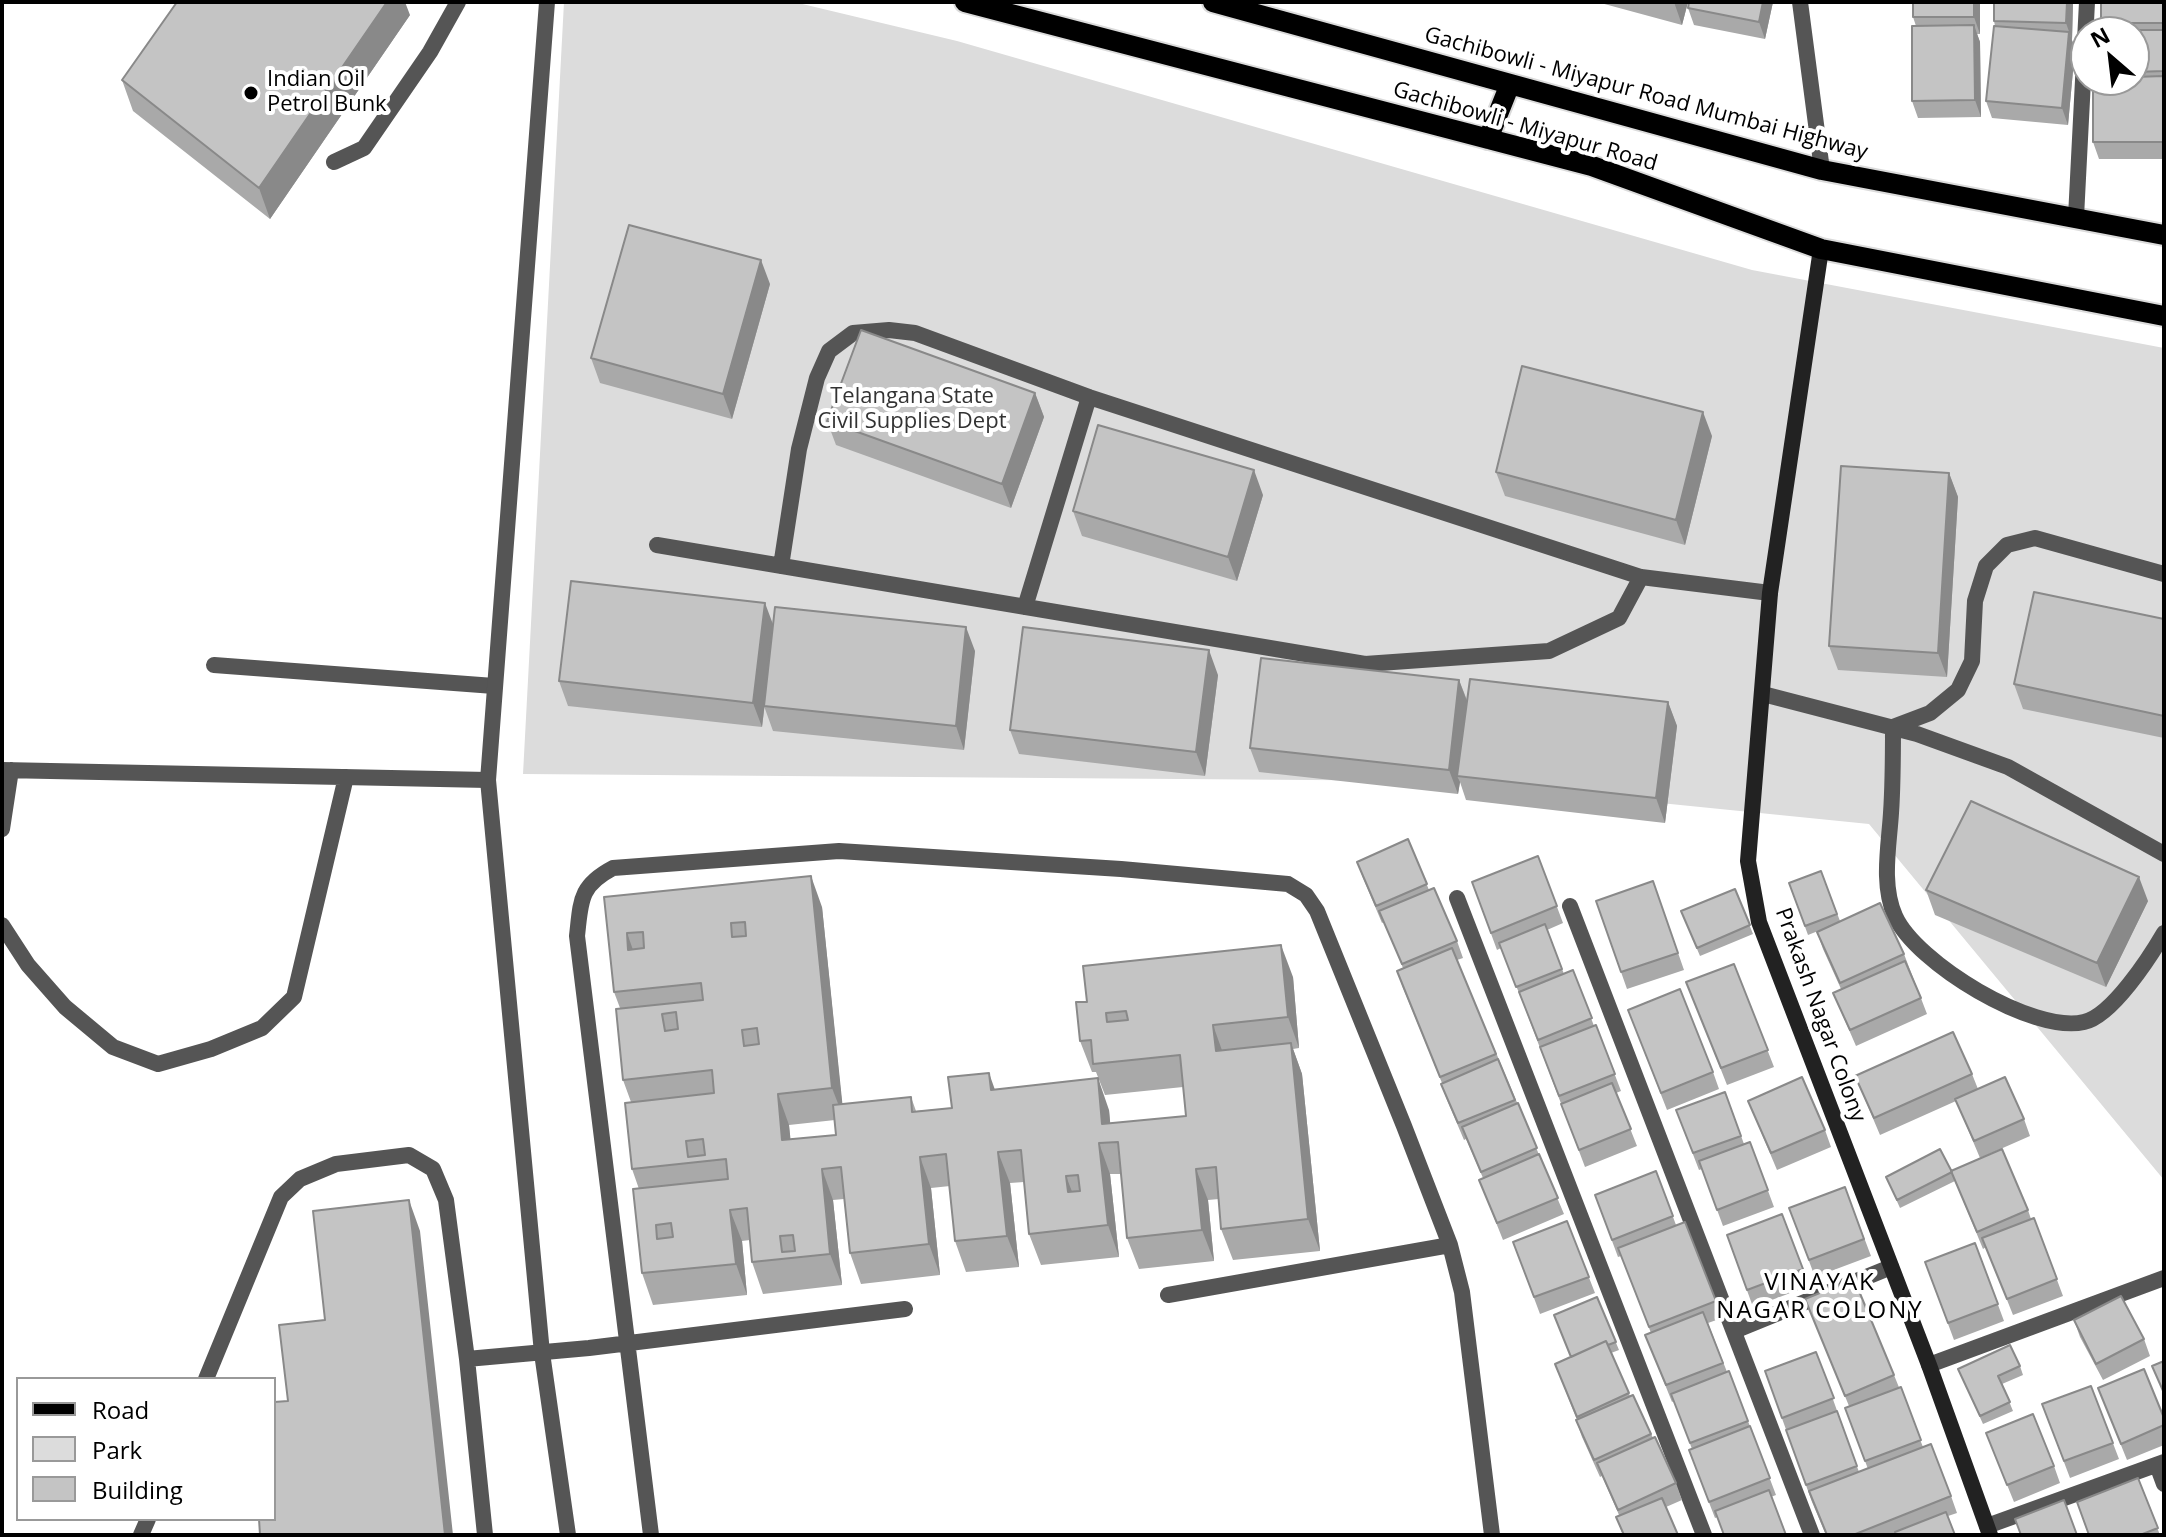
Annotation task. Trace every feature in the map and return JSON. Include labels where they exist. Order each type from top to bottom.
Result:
[{"type":"main road","name":"Gachibowli - Miyapur Road","points":[[965,2],[1592,166],[1821,249],[2164,316]]},
{"type":"main road","name":"Gachibowli - Miyapur Road Mumbai Highway","points":[[1213,2],[1822,170],[2164,235]]},
{"type":"main road","points":[[1488,139],[1510,84]]},
{"type":"street","points":[[334,162],[364,148],[430,52],[458,2],[449,2]]},
{"type":"street","points":[[547,2],[488,780],[542,1353],[568,1535]]},
{"type":"street","points":[[1800,2],[1822,170]]},
{"type":"street","points":[[2076,217],[2087,2]]},
{"type":"street","name":"Prakash Nagar Colony","points":[[1821,249],[1770,593],[1748,861],[1759,922],[1929,1365],[1989,1531]]},
{"type":"street","points":[[781,566],[799,449],[817,378],[829,351],[853,333],[889,330],[915,333],[1089,397],[1641,577],[1770,593]]},
{"type":"street","points":[[1025,607],[1089,397]]},
{"type":"street","points":[[1893,727],[1930,713],[1958,690],[1972,661],[1975,601],[1986,566],[2007,545],[2035,538],[2164,574]]},
{"type":"street","points":[[657,545],[1365,664],[1549,651],[1619,618],[1641,577]]},
{"type":"street","points":[[214,665],[494,686]]},
{"type":"street","points":[[1763,694],[1893,727],[2008,767],[2164,854]]},
{"type":"street","points":[[1893,727],[1891,815],[1886,862],[1895,915],[1912,940],[1938,963],[1987,997],[2027,1014],[2060,1024],[2087,1022],[2122,995],[2164,933]]},
{"type":"street","points":[[2,829],[6,770],[488,780]]},
{"type":"street","points":[[2,925],[28,965],[65,1007],[113,1047],[158,1064],[211,1049],[262,1028],[294,997],[346,777]]},
{"type":"street","points":[[651,1535],[577,936],[581,903],[591,880],[613,868],[839,851],[1121,869],[1288,884],[1306,895],[1317,911],[1450,1245],[1462,1292],[1492,1535]]},
{"type":"street","points":[[1457,898],[1704,1535]]},
{"type":"street","points":[[1570,906],[1812,1535]]},
{"type":"street","points":[[207,1377],[281,1197],[300,1179],[336,1164],[409,1155],[433,1169],[446,1200],[467,1359],[485,1535]]},
{"type":"street","points":[[1168,1295],[1450,1245]]},
{"type":"street","points":[[1734,1331],[1891,1267]]},
{"type":"street","points":[[1929,1365],[2164,1278]]},
{"type":"street","points":[[467,1359],[629,1344],[905,1309]]},
{"type":"street","points":[[1989,1531],[2161,1464],[2164,1484]]},
{"type":"green space","name":"Telangana State Civil Supplies Dept","points":[[564,2],[794,2],[957,41],[1752,270],[2164,348],[2164,1180],[1869,824],[1442,781],[523,774]]},
{"type":"building","name":"Indian Oil Petrol Bunk","points":[[177,2],[387,2],[259,188],[122,80]]},
{"type":"building","points":[[1689,2],[1763,2],[1759,22],[1688,8]]},
{"type":"building","points":[[1913,2],[1974,2],[1974,17],[1913,17]]},
{"type":"building","points":[[1994,2],[2067,2],[2066,23],[1994,21]]},
{"type":"building","points":[[2101,2],[2164,2],[2164,23],[2150,23],[2150,16],[2101,16]]},
{"type":"building","points":[[1974,25],[1975,100],[1912,101],[1912,26]]},
{"type":"building","points":[[1994,26],[2069,32],[2062,108],[1986,101]]},
{"type":"building","points":[[2150,30],[2164,30],[2164,71],[2150,71]]},
{"type":"building","points":[[2150,76],[2164,76],[2164,142],[2093,142],[2093,96],[2150,96]]},
{"type":"building","points":[[629,225],[761,260],[723,394],[591,358]]},
{"type":"building","points":[[861,330],[1035,393],[1002,484],[827,421]]},
{"type":"building","points":[[1522,366],[1703,412],[1676,520],[1496,472]]},
{"type":"building","points":[[1098,425],[1254,470],[1228,557],[1073,511]]},
{"type":"building","points":[[1841,466],[1949,473],[1938,653],[1829,646]]},
{"type":"building","points":[[571,581],[765,603],[753,703],[559,681]]},
{"type":"building","points":[[2034,592],[2164,619],[2164,716],[2014,684]]},
{"type":"building","points":[[775,607],[966,627],[956,726],[764,706]]},
{"type":"building","points":[[1023,627],[1209,650],[1196,752],[1010,730]]},
{"type":"building","points":[[1261,658],[1459,680],[1449,770],[1250,748]]},
{"type":"building","points":[[1470,679],[1668,702],[1656,798],[1457,776]]},
{"type":"building","points":[[1971,801],[2139,877],[2097,963],[1926,890]]},
{"type":"building","points":[[1408,839],[1427,884],[1376,906],[1357,862]]},
{"type":"building","points":[[1538,856],[1557,906],[1491,933],[1472,882]]},
{"type":"building","points":[[1821,871],[1837,914],[1805,926],[1789,883]]},
{"type":"building","points":[[811,876],[832,1088],[778,1094],[782,1140],[836,1135],[833,1105],[911,1097],[912,1112],[952,1108],[948,1077],[989,1073],[991,1090],[1098,1078],[1102,1124],[1186,1116],[1180,1055],[1093,1064],[1091,1040],[1080,1041],[1076,1002],[1087,1002],[1083,966],[1281,945],[1288,1017],[1213,1025],[1216,1051],[1291,1043],[1308,1219],[1221,1229],[1216,1167],[1196,1169],[1202,1230],[1127,1238],[1118,1142],[1099,1143],[1108,1225],[1029,1234],[1021,1150],[998,1152],[1007,1236],[955,1241],[946,1154],[920,1157],[929,1244],[850,1253],[841,1167],[822,1169],[830,1254],[752,1262],[747,1208],[730,1210],[736,1264],[642,1273],[633,1189],[728,1179],[726,1159],[632,1169],[625,1103],[714,1093],[712,1070],[623,1080],[616,1009],[703,1000],[701,983],[614,992],[604,897]],"holes":[[[745,922],[746,936],[732,937],[731,923]],[[643,932],[644,948],[628,950],[627,933]],[[1126,1011],[1128,1020],[1107,1022],[1106,1013]],[[676,1012],[678,1029],[665,1031],[662,1014]],[[757,1028],[759,1044],[744,1046],[742,1030]],[[703,1139],[705,1155],[688,1157],[686,1141]],[[1078,1175],[1080,1191],[1068,1192],[1066,1176]],[[671,1223],[673,1237],[657,1239],[656,1225]],[[793,1235],[795,1251],[782,1252],[780,1236]]]},
{"type":"building","points":[[1653,881],[1678,953],[1621,972],[1596,901]]},
{"type":"building","points":[[1434,888],[1457,941],[1402,964],[1379,911]]},
{"type":"building","points":[[1735,889],[1750,925],[1697,948],[1681,911]]},
{"type":"building","points":[[1880,903],[1904,954],[1840,983],[1817,932]]},
{"type":"building","points":[[1545,924],[1562,969],[1516,987],[1499,943]]},
{"type":"building","points":[[1452,948],[1496,1054],[1440,1077],[1397,971]]},
{"type":"building","points":[[1905,961],[1921,998],[1850,1030],[1833,993]]},
{"type":"building","points":[[1734,964],[1768,1050],[1721,1068],[1686,982]]},
{"type":"building","points":[[1573,970],[1592,1018],[1538,1040],[1519,992]]},
{"type":"building","points":[[1680,989],[1713,1072],[1661,1093],[1628,1010]]},
{"type":"building","points":[[1596,1025],[1615,1074],[1559,1096],[1540,1047]]},
{"type":"building","points":[[1953,1032],[1972,1074],[1874,1118],[1855,1076]]},
{"type":"building","points":[[1498,1059],[1515,1100],[1458,1123],[1441,1084]]},
{"type":"building","points":[[1802,1077],[1825,1130],[1771,1153],[1748,1101]]},
{"type":"building","points":[[2005,1077],[2024,1119],[1974,1141],[1955,1099]]},
{"type":"building","points":[[1612,1083],[1631,1129],[1579,1150],[1561,1104]]},
{"type":"building","points":[[1725,1092],[1741,1136],[1693,1153],[1676,1110]]},
{"type":"building","points":[[1518,1103],[1537,1148],[1481,1172],[1462,1127]]},
{"type":"building","points":[[1750,1142],[1768,1190],[1717,1210],[1699,1161]]},
{"type":"building","points":[[1940,1149],[1952,1172],[1897,1200],[1886,1177]]},
{"type":"building","points":[[2002,1149],[2028,1210],[1977,1232],[1951,1171]]},
{"type":"building","points":[[1539,1154],[1558,1198],[1497,1223],[1479,1180]]},
{"type":"building","points":[[1656,1171],[1673,1216],[1612,1240],[1595,1195]]},
{"type":"building","points":[[1845,1187],[1864,1239],[1809,1260],[1789,1208]]},
{"type":"building","points":[[409,1200],[445,1535],[260,1535],[259,1521],[276,1521],[276,1402],[288,1401],[279,1325],[325,1320],[313,1211]]},
{"type":"building","points":[[1782,1214],[1803,1269],[1747,1290],[1727,1235]]},
{"type":"building","points":[[2034,1218],[2057,1279],[2007,1299],[1982,1238]]},
{"type":"building","points":[[1567,1221],[1589,1277],[1534,1297],[1513,1242]]},
{"type":"building","points":[[1685,1222],[1716,1301],[1649,1327],[1618,1248]]},
{"type":"building","points":[[1975,1243],[1998,1304],[1948,1323],[1925,1262]]},
{"type":"building","points":[[1854,1279],[1894,1375],[1845,1396],[1805,1299]]},
{"type":"building","points":[[2121,1296],[2144,1339],[2096,1364],[2074,1320]]},
{"type":"building","points":[[1597,1297],[1616,1342],[1608,1345],[1606,1341],[1571,1357],[1554,1315]]},
{"type":"building","points":[[1703,1312],[1723,1363],[1666,1385],[1645,1335]]},
{"type":"building","points":[[1606,1341],[1629,1393],[1577,1417],[1555,1364]]},
{"type":"building","points":[[2010,1345],[2020,1366],[1998,1376],[2010,1402],[1980,1416],[1958,1369]]},
{"type":"building","points":[[1816,1352],[1834,1398],[1782,1418],[1765,1371]]},
{"type":"building","points":[[2164,1361],[2164,1393],[2152,1366]]},
{"type":"building","points":[[2144,1369],[2164,1425],[2121,1444],[2098,1388]]},
{"type":"building","points":[[1729,1371],[1748,1421],[1690,1443],[1671,1394]]},
{"type":"building","points":[[2091,1386],[2113,1443],[2064,1461],[2042,1404]]},
{"type":"building","points":[[1901,1387],[1921,1440],[1865,1461],[1845,1408]]},
{"type":"building","points":[[1633,1395],[1651,1434],[1594,1460],[1576,1420]]},
{"type":"building","points":[[1837,1411],[1857,1466],[1806,1485],[1786,1430]]},
{"type":"building","points":[[2033,1414],[2054,1466],[2007,1485],[1986,1433]]},
{"type":"building","points":[[1750,1426],[1770,1478],[1709,1502],[1689,1450]]},
{"type":"building","points":[[1655,1437],[1676,1483],[1618,1510],[1597,1463]]},
{"type":"building","points":[[1931,1444],[1951,1496],[1853,1535],[1827,1535],[1809,1491]]},
{"type":"building","points":[[2138,1478],[2158,1528],[2140,1535],[2089,1535],[2077,1502]]},
{"type":"building","points":[[1769,1490],[1786,1535],[1724,1535],[1715,1511]]},
{"type":"building","points":[[1662,1498],[1678,1535],[1624,1535],[1616,1517]]},
{"type":"building","points":[[2064,1500],[2077,1535],[2021,1535],[2015,1519]]},
{"type":"building","points":[[1946,1512],[1955,1535],[1896,1535],[1895,1532]]},
{"type":"place","name":"Indian Oil Petrol Bunk","points":[[251,93]]},
{"type":"district","name":"VINAYAK NAGAR COLONY","points":[[1820,1297]]}]
